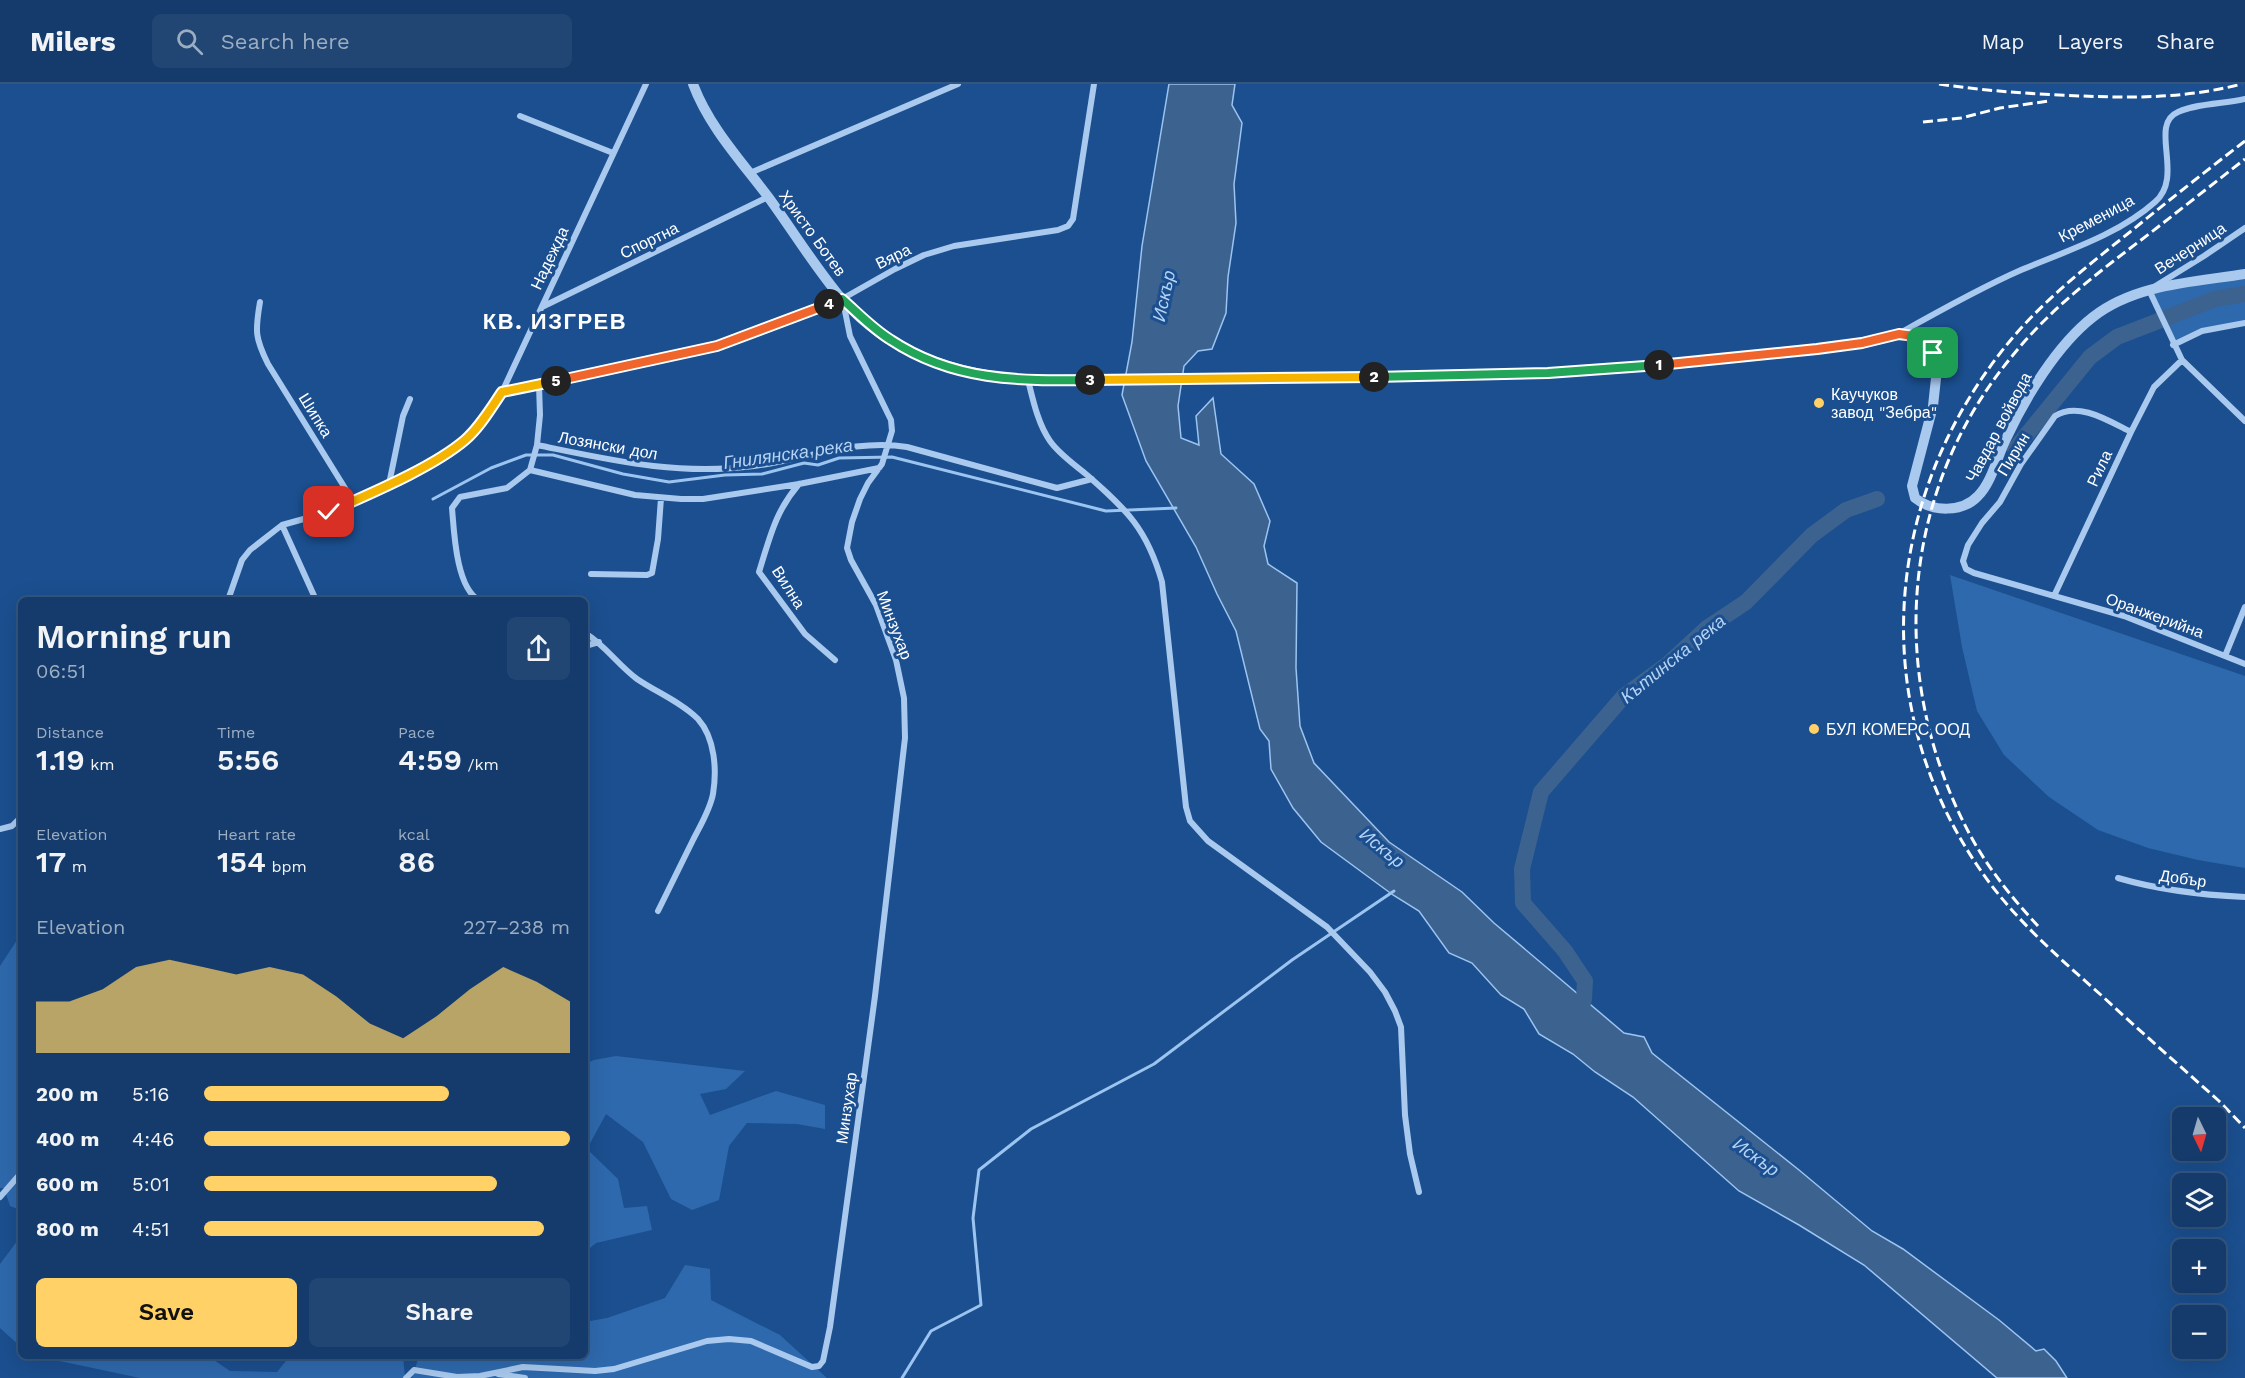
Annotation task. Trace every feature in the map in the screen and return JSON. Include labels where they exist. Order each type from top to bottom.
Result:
[{"type":"street","name":"Надежда","points":[[229,597],[243,560],[250,550],[282,525],[329,512],[353,501],[450,451],[467,438],[502,392],[646,84]]},
{"type":"street","name":"Христо Ботев","points":[[693,84],[720,133],[842,299],[850,336],[891,420],[892,431],[888,447]]},
{"type":"street","points":[[750,173],[958,84]]},
{"type":"street","name":"Вяра","points":[[502,392],[717,346],[842,299],[924,255],[954,246],[1046,232],[1068,226],[1073,219],[1094,84]]},
{"type":"street","name":"Кременица","points":[[1899,334],[2020,271],[2115,229],[2142,212],[2157,200],[2169,176],[2165,135],[2166,124],[2171,115],[2191,107],[2245,99]]},
{"type":"street","points":[[520,116],[613,153]]},
{"type":"street","name":"Спортна","points":[[542,307],[768,196]]},
{"type":"street","name":"Вечерница","points":[[2149,290],[2245,228]]},
{"type":"street","name":"Чавдар войвода","points":[[1899,334],[1914,336],[1926,342],[1933,353],[1937,369],[1933,406],[1914,472],[1912,492],[1920,503],[1932,507],[1956,508],[1967,505],[1984,489],[2018,416],[2043,375],[2067,342],[2091,318],[2121,299],[2149,290],[2245,274]]},
{"type":"street","points":[[2149,290],[2182,360],[2245,421]]},
{"type":"street","points":[[842,299],[888,339],[934,363],[995,378],[1049,381],[1548,373],[1639,367],[1817,349],[1862,343],[1899,334]]},
{"type":"street","name":"Шипка","points":[[260,302],[257,319],[258,342],[268,364],[353,501]]},
{"type":"street","points":[[2173,345],[2202,331],[2245,323]]},
{"type":"street","name":"Рила","points":[[2054,596],[2154,387],[2182,360]]},
{"type":"street","points":[[1028,380],[1041,424],[1050,441],[1128,513],[1155,556],[1162,582],[1190,820],[1208,841],[1327,927],[1385,992],[1395,1011],[1401,1027],[1405,1115],[1410,1154],[1419,1192]]},
{"type":"street","name":"Лозянски дол","points":[[539,385],[540,415],[536,448],[637,466],[703,469],[753,466],[848,448],[907,447],[1057,489],[1092,479]]},
{"type":"street","points":[[389,484],[410,399]]},
{"type":"street","name":"Пирин","points":[[1974,573],[1966,568],[1963,561],[1968,545],[1982,523],[2000,502],[2021,464],[2055,416],[2063,411],[2073,410],[2088,413],[2131,432]]},
{"type":"street","name":"Минзухар","points":[[406,1378],[414,1370],[457,1377],[495,1374],[523,1367],[595,1371],[614,1369],[707,1341],[729,1339],[751,1341],[812,1368],[819,1366],[823,1361],[830,1327],[875,996],[905,738],[904,698],[896,660],[876,605],[851,560],[847,548],[852,522],[860,500],[868,483],[881,466],[888,447]]},
{"type":"street","points":[[474,597],[463,579],[456,553],[452,508],[460,497],[507,488],[530,470],[536,448]]},
{"type":"street","points":[[530,470],[635,495],[661,498],[703,498],[799,484],[881,466]]},
{"type":"street","name":"Вилна","points":[[799,484],[785,500],[778,514],[759,572],[805,634],[835,660]]},
{"type":"street","points":[[591,574],[647,575],[652,573],[658,539],[661,498]]},
{"type":"street","points":[[282,525],[315,597]]},
{"type":"street","name":"Оранжерийна","points":[[1974,573],[2124,616],[2245,664]]},
{"type":"street","points":[[2225,656],[2245,607]]},
{"type":"street","points":[[588,635],[599,642],[630,674],[658,694],[684,707],[700,721],[711,742],[715,770],[712,796],[702,822],[658,911]]},
{"type":"street","points":[[588,645],[599,642]]},
{"type":"street","points":[[0,829],[12,826],[18,820]]},
{"type":"street","name":"Добър","points":[[2118,878],[2147,886],[2245,897]]},
{"type":"street","points":[[0,1197],[18,1176]]},
{"type":"street","points":[[495,1374],[525,1378]]},
{"type":"shaded area","points":[[2245,274],[2245,323],[2202,331],[2173,345],[2149,290]]},
{"type":"shaded area","points":[[1950,575],[2245,676],[2245,868],[2148,848],[2098,830],[2049,797],[2004,755],[1977,711],[1962,647]]},
{"type":"shaded area","points":[[18,939],[18,1209],[10,1206],[4,1188],[0,1188],[0,966]]},
{"type":"shaded area","points":[[616,1056],[745,1071],[726,1089],[700,1094],[710,1115],[776,1091],[825,1105],[825,1129],[797,1124],[747,1123],[729,1146],[719,1200],[692,1210],[671,1199],[643,1142],[606,1114],[588,1147],[588,1063]]},
{"type":"shaded area","points":[[588,1150],[618,1179],[624,1208],[647,1206],[652,1230],[596,1243],[588,1250]]},
{"type":"shaded area","points":[[18,1240],[18,1344],[0,1328],[0,1264]]},
{"type":"shaded area","points":[[685,1265],[710,1269],[711,1300],[780,1335],[827,1378],[412,1378],[418,1359],[588,1359],[588,1321],[607,1318],[665,1298]]},
{"type":"shaded area","points":[[50,1359],[212,1359],[230,1371],[277,1372],[288,1359],[403,1359],[405,1378],[140,1378]]},
{"type":"water","name":"Искър","points":[[1169,84],[1235,84],[1232,105],[1242,123],[1234,184],[1236,223],[1228,277],[1226,313],[1212,349],[1198,351],[1184,366],[1178,406],[1181,438],[1199,445],[1196,416],[1213,398],[1221,454],[1254,484],[1270,521],[1264,546],[1268,564],[1297,583],[1296,668],[1300,726],[1314,763],[1389,842],[1462,892],[1494,923],[1624,1033],[1644,1037],[1652,1053],[1872,1231],[1903,1249],[1999,1320],[2036,1351],[2044,1349],[2056,1361],[2067,1378],[1997,1378],[1864,1265],[1739,1191],[1633,1097],[1595,1072],[1573,1054],[1539,1034],[1524,1009],[1501,995],[1472,963],[1449,953],[1419,911],[1393,895],[1321,842],[1293,808],[1271,769],[1269,741],[1260,729],[1236,631],[1196,547],[1146,461],[1122,395],[1132,342],[1142,246]]},
{"type":"waterway","name":"Кътинска река","points":[[2015,449],[2090,357],[2117,337],[2215,299],[2245,294]]},
{"type":"waterway","name":"Гнилянска река","points":[[433,499],[491,468],[526,455],[553,455],[623,474],[669,482],[725,475],[762,474],[804,463],[818,465],[839,458],[892,457],[1106,511],[1176,508]]},
{"type":"waterway","name":"Кътинска река","points":[[1578,1020],[1584,999],[1585,981],[1565,951],[1523,903],[1522,869],[1541,792],[1624,696],[1668,664],[1707,628],[1746,602],[1812,535],[1846,510],[1877,499]]},
{"type":"waterway","points":[[902,1378],[931,1331],[981,1305],[973,1218],[979,1170],[1031,1129],[1154,1064],[1292,960],[1394,891]]},
{"type":"railway","points":[[1939,84],[1984,90],[2128,97],[2196,93],[2242,84]]},
{"type":"railway","points":[[1923,122],[1961,118],[2000,108],[2049,101]]},
{"type":"railway","points":[[2245,141],[2080,272],[2033,315],[2005,347],[1964,406],[1934,470],[1914,536],[1904,603],[1906,672],[1919,739],[1943,805],[1979,868],[2006,903],[2036,935],[2219,1101],[2245,1128]]},
{"type":"railway","points":[[2038,926],[2000,882],[1969,833],[1943,774],[1925,712],[1917,650],[1918,587],[1927,525],[1946,465],[1975,408],[2013,355],[2060,305],[2245,159]]},
{"type":"place","name":"Каучуков завод \"Зебра\"","points":[[1819,403]]},
{"type":"place","name":"БУЛ КОМЕРС ООД","points":[[1814,729]]},
{"type":"district","name":"КВ. ИЗГРЕВ","points":[[555,321]]},
{"type":"route","points":[[329,512],[389,484],[450,451],[467,438],[502,392],[717,346],[842,299],[888,339],[934,363],[995,378],[1028,380],[1470,376],[1548,373],[1650,366],[1817,349],[1862,343],[1899,334],[1914,336],[1926,342],[1933,353]]}]
